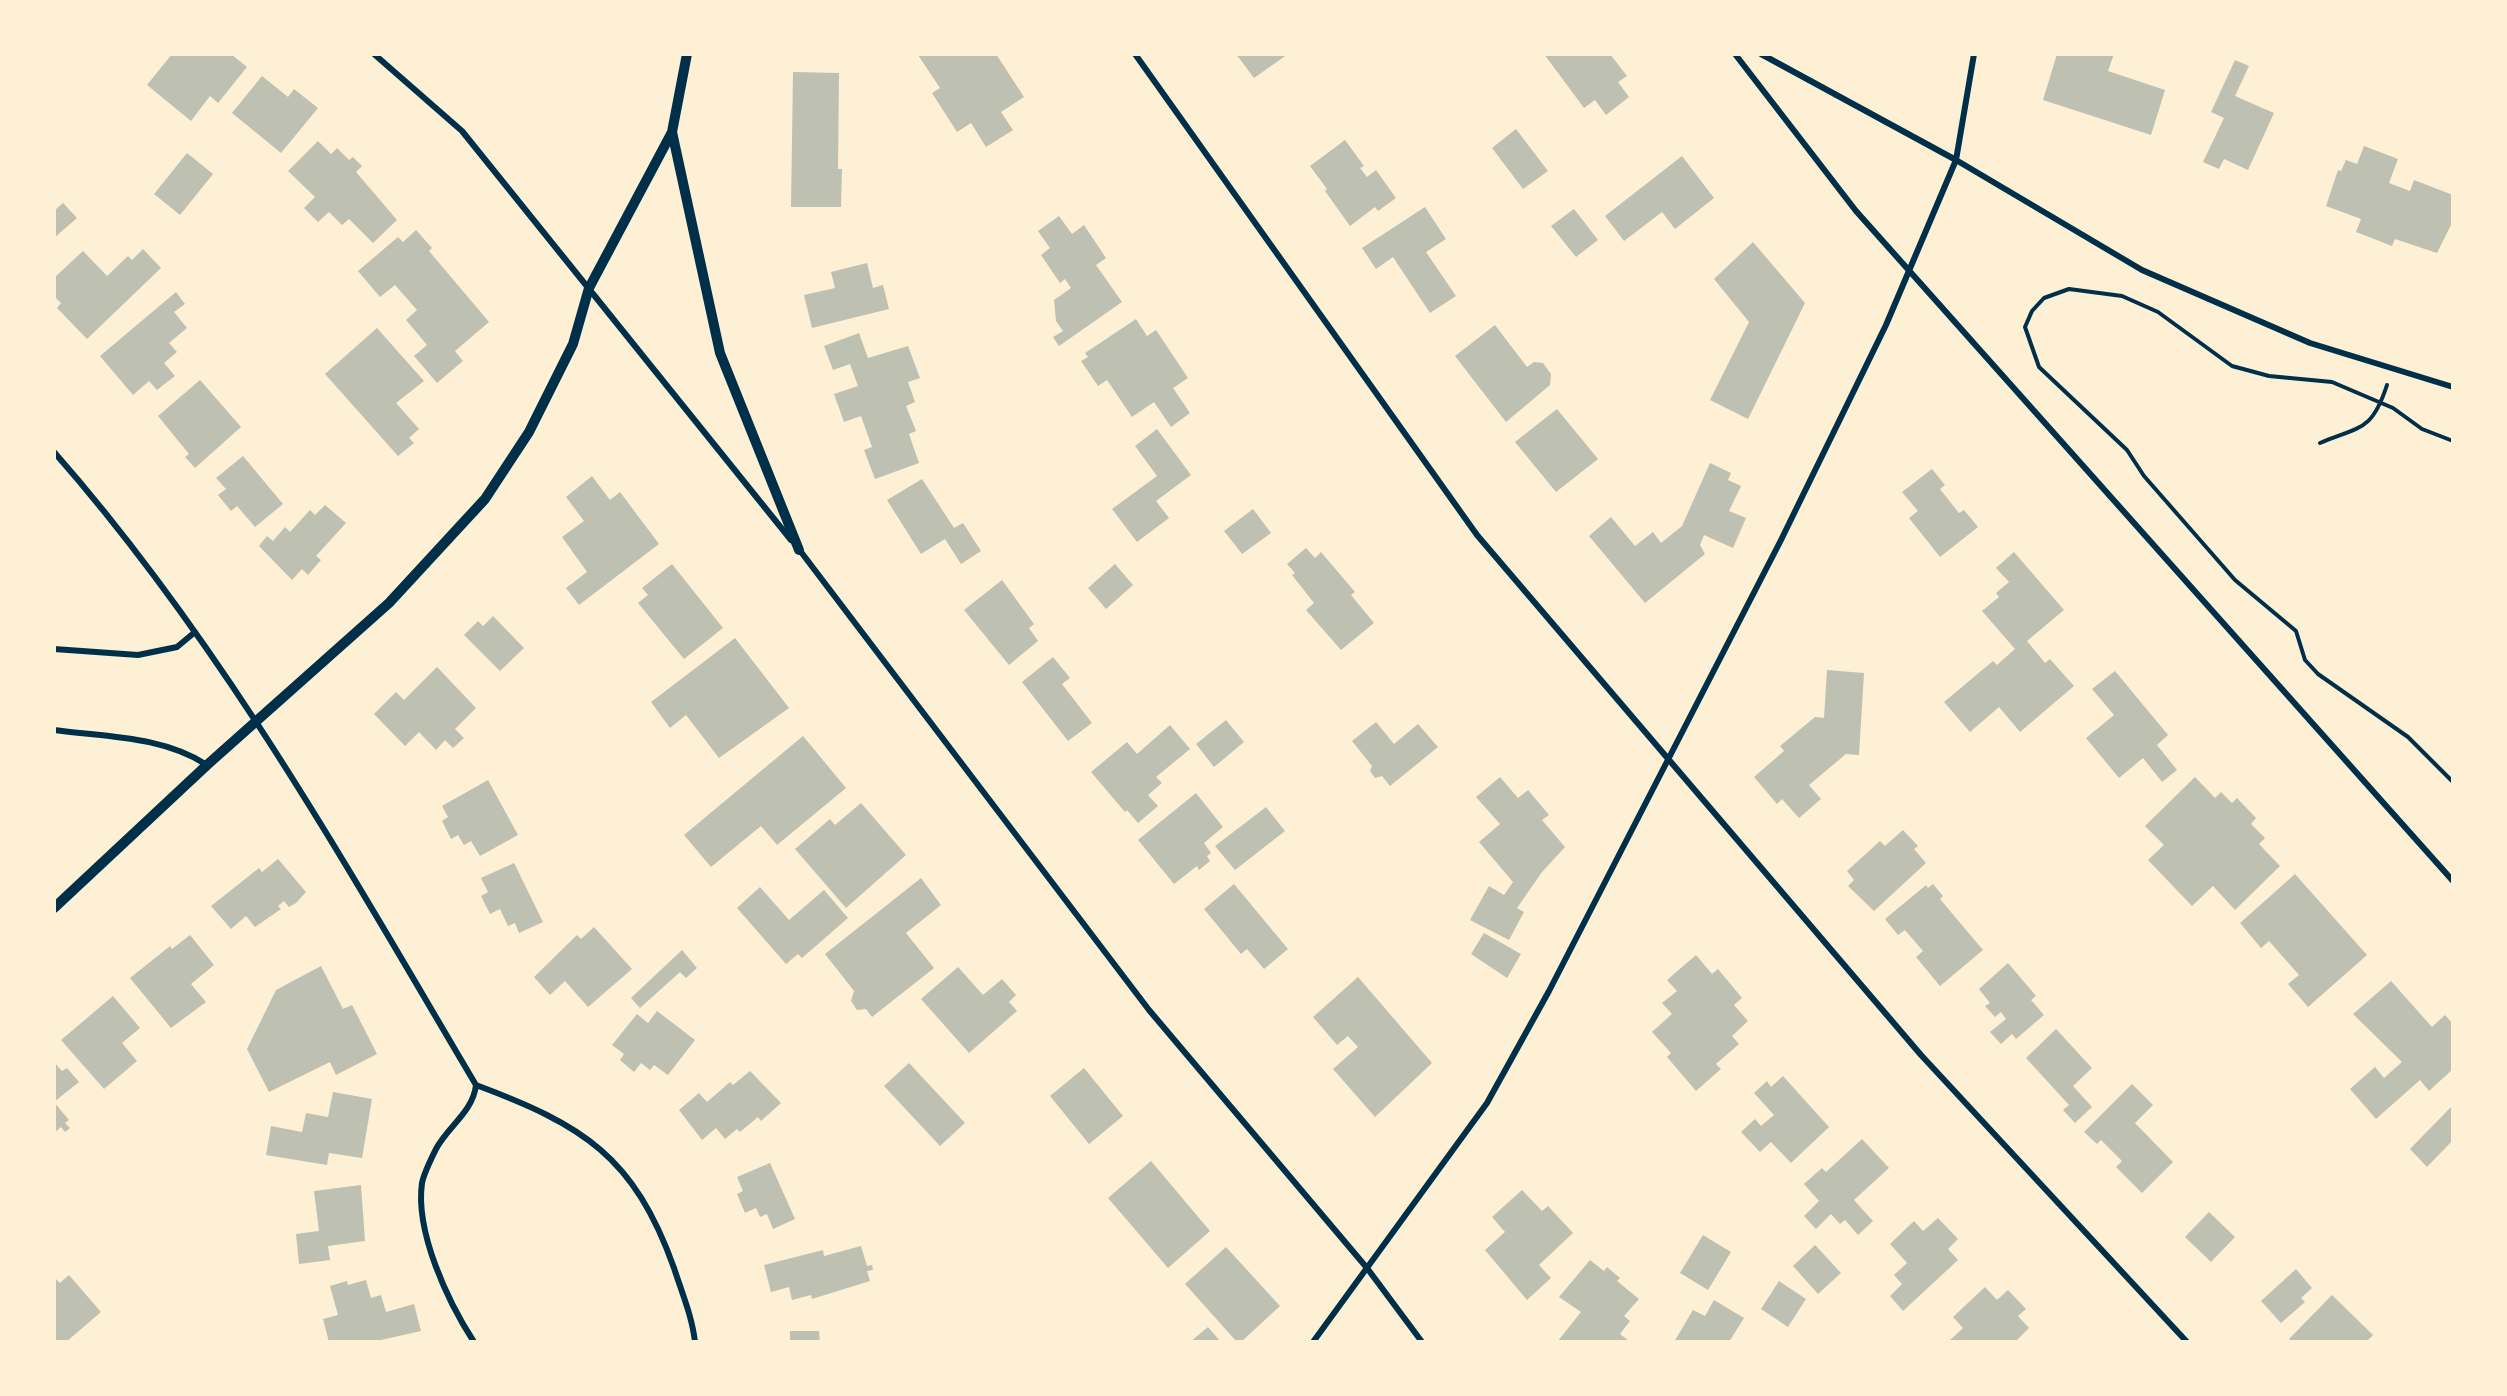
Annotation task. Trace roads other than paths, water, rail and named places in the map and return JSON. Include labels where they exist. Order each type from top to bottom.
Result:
[{"type":"street","points":[[374,54],[462,131],[800,550],[1149,1010],[1367,1268],[1422,1342]]},
{"type":"street","points":[[54,908],[207,765],[389,603],[485,500],[529,432],[568,354],[589,288],[672,132],[687,54]]},
{"type":"street","points":[[1135,54],[1477,536],[1922,1054],[2187,1342]]},
{"type":"street","points":[[1735,54],[1856,211],[2453,881]]},
{"type":"street","points":[[1761,54],[1956,160],[2142,270],[2310,344],[2453,387]]},
{"type":"street","points":[[1313,1342],[1487,1102],[1549,991],[1781,540],[1886,325],[1956,160],[1974,54]]},
{"type":"street","points":[[672,132],[720,353],[800,550]]},
{"type":"street","points":[[54,452],[88,490],[195,632],[299,786],[476,1085],[475,1099],[436,1148],[422,1181],[421,1206],[432,1252],[456,1311],[474,1342]]},
{"type":"street","points":[[54,649],[138,655],[177,647],[195,632]]},
{"type":"street","points":[[54,730],[157,743],[186,751],[207,765]]},
{"type":"street","points":[[476,1085],[534,1107],[580,1132],[618,1166],[639,1191],[663,1238],[693,1322],[695,1342]]}]
